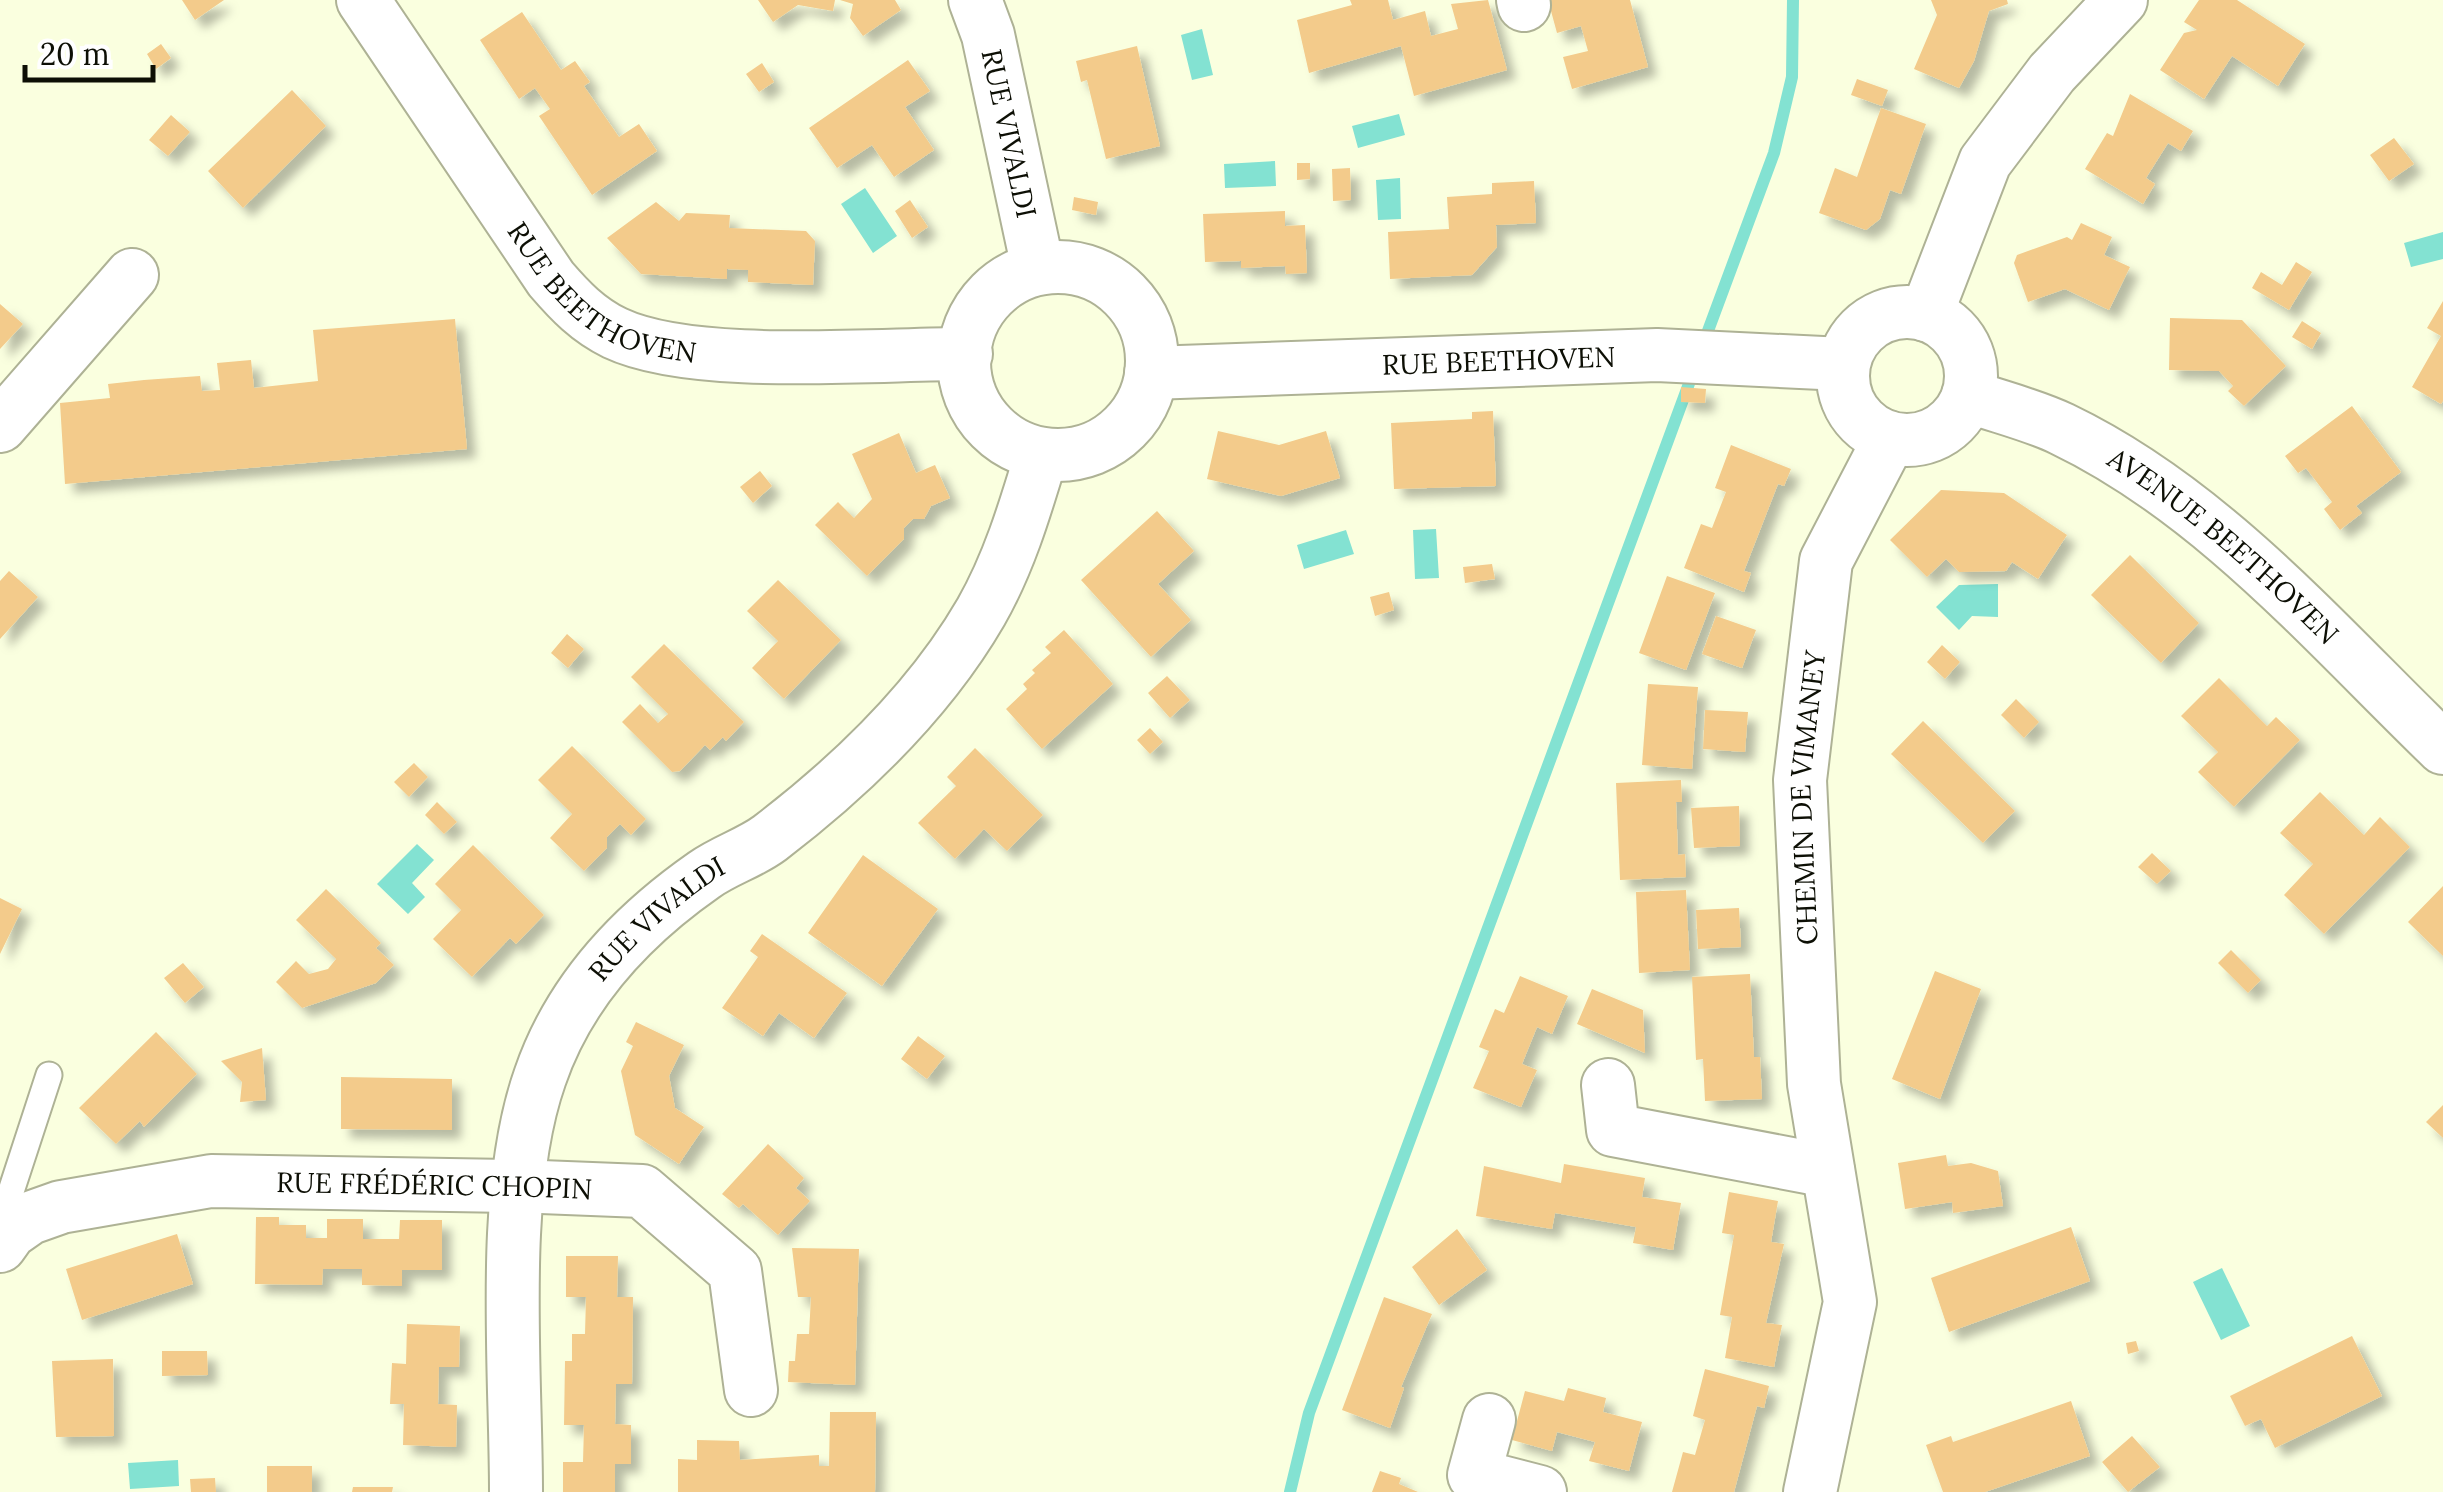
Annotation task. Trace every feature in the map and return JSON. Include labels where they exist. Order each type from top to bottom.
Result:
[{"type":"street","name":"RUE BEETHOVEN","points":[[363,0],[551,279],[578,310],[615,334],[666,349],[732,355],[966,354]]},
{"type":"street","name":"RUE VIVALDI","points":[[975,0],[988,35],[1038,268]]},
{"type":"street","points":[[1926,315],[1986,162],[2052,74],[2120,0]]},
{"type":"street","points":[[1038,268],[1090,272],[1117,288],[1138,312],[1150,341],[1152,372],[1142,402],[1124,428],[1100,445],[1041,456],[1012,444],[990,426],[973,404],[964,377],[971,324],[984,301],[1004,283],[1038,268]]},
{"type":"street","points":[[0,426],[132,275]]},
{"type":"street","points":[[1905,312],[1926,315],[1959,338],[1971,377],[1968,396],[1945,427],[1909,440],[1890,438],[1858,417],[1848,401],[1844,364],[1864,327],[1883,316],[1905,312]]},
{"type":"street","name":"RUE BEETHOVEN","points":[[1152,372],[1657,355],[1844,364]]},
{"type":"street","name":"AVENUE BEETHOVEN","points":[[1968,396],[2060,428],[2140,472],[2200,514],[2443,748]]},
{"type":"street","name":"CHEMIN DE VIMANEY","points":[[1810,1492],[1850,1302],[1814,1084],[1800,780],[1826,561],[1890,438]]},
{"type":"street","name":"RUE VIVALDI","points":[[516,1492],[516,1186],[539,1080],[560,1030],[591,979],[641,925],[706,873],[768,840],[905,718],[981,612],[1018,531],[1041,456]]},
{"type":"street","points":[[1608,1085],[1613,1130],[1828,1170]]},
{"type":"street","name":"RUE FRÉDÉRIC CHOPIN","points":[[0,1246],[10,1232],[30,1218],[61,1207],[211,1181],[642,1191],[735,1271],[751,1390]]},
{"type":"street","points":[[1489,1420],[1474,1474],[1540,1492]]},
{"type":"lane","points":[[0,1226],[49,1075]]},
{"type":"water","points":[[1202,29],[1213,75],[1192,80],[1181,35]]},
{"type":"water","points":[[1399,114],[1405,135],[1358,148],[1352,126]]},
{"type":"water","points":[[1275,161],[1276,186],[1225,188],[1224,164]]},
{"type":"water","points":[[1400,178],[1401,219],[1378,220],[1376,180]]},
{"type":"water","points":[[865,188],[897,236],[873,253],[841,204]]},
{"type":"water","points":[[2443,232],[2443,259],[2411,267],[2404,243]]},
{"type":"water","points":[[1436,529],[1439,578],[1415,579],[1413,530]]},
{"type":"water","points":[[1346,530],[1354,554],[1304,569],[1297,545]]},
{"type":"water","points":[[1998,584],[1998,617],[1972,616],[1959,630],[1936,607],[1959,585]]},
{"type":"water","points":[[417,844],[434,860],[412,883],[425,897],[408,914],[377,884]]},
{"type":"water","points":[[2222,1268],[2250,1326],[2221,1340],[2193,1282]]},
{"type":"water","points":[[178,1460],[179,1486],[130,1489],[128,1463]]},
{"type":"building","points":[[182,0],[224,0],[195,20]]},
{"type":"building","points":[[758,0],[835,0],[833,11],[798,5],[773,22]]},
{"type":"building","points":[[840,0],[895,0],[901,10],[863,36],[850,18],[853,4]]},
{"type":"building","points":[[1350,0],[1388,0],[1393,20],[1425,11],[1431,36],[1458,29],[1451,4],[1488,0],[1507,70],[1414,96],[1401,46],[1309,73],[1297,20],[1352,5]]},
{"type":"building","points":[[1548,0],[1630,0],[1648,67],[1572,89],[1563,57],[1588,51],[1581,26],[1557,33]]},
{"type":"building","points":[[1931,0],[2007,0],[2008,4],[1989,11],[1974,61],[1959,88],[1914,69],[1937,15]]},
{"type":"building","points":[[2199,0],[2237,0],[2305,44],[2278,86],[2232,56],[2204,99],[2160,70],[2184,33],[2197,30],[2184,22]]},
{"type":"building","points":[[522,12],[561,70],[575,61],[590,82],[584,86],[619,137],[639,124],[657,151],[592,195],[539,116],[550,109],[535,88],[519,99],[480,40]]},
{"type":"building","points":[[161,44],[171,58],[156,69],[147,54]]},
{"type":"building","points":[[1137,46],[1160,146],[1106,159],[1087,80],[1081,82],[1076,61]]},
{"type":"building","points":[[908,60],[930,91],[905,107],[934,150],[894,177],[872,145],[837,168],[809,128]]},
{"type":"building","points":[[762,63],[774,82],[759,92],[746,74]]},
{"type":"building","points":[[1857,79],[1888,90],[1882,106],[1851,95]]},
{"type":"building","points":[[292,90],[326,126],[243,208],[208,171]]},
{"type":"building","points":[[2130,94],[2193,131],[2181,151],[2168,143],[2146,178],[2155,184],[2143,204],[2085,169],[2107,133],[2113,136]]},
{"type":"building","points":[[1881,108],[1926,124],[1901,194],[1890,190],[1880,219],[1866,230],[1819,213],[1835,168],[1857,177]]},
{"type":"building","points":[[171,115],[190,132],[168,156],[149,140]]},
{"type":"building","points":[[2394,138],[2414,164],[2389,181],[2370,155]]},
{"type":"building","points":[[1297,163],[1310,163],[1310,179],[1297,180]]},
{"type":"building","points":[[1350,168],[1351,200],[1333,201],[1332,169]]},
{"type":"building","points":[[1534,181],[1536,223],[1496,225],[1497,247],[1472,275],[1390,279],[1388,232],[1449,229],[1447,197],[1492,194],[1492,183]]},
{"type":"building","points":[[1074,197],[1098,202],[1096,215],[1072,210]]},
{"type":"building","points":[[910,200],[928,227],[912,238],[895,211]]},
{"type":"building","points":[[656,202],[679,221],[686,213],[730,215],[729,228],[806,231],[815,241],[813,285],[748,282],[748,270],[727,269],[727,279],[641,274],[607,238]]},
{"type":"building","points":[[1285,211],[1285,226],[1305,225],[1307,273],[1286,274],[1285,266],[1241,268],[1241,261],[1205,262],[1203,214]]},
{"type":"building","points":[[2081,223],[2112,237],[2104,255],[2130,267],[2109,310],[2065,289],[2028,302],[2014,263],[2017,255],[2067,237],[2072,240]]},
{"type":"building","points":[[2296,262],[2312,272],[2289,310],[2252,288],[2261,272],[2282,285]]},
{"type":"building","points":[[2443,301],[2441,404],[2412,387],[2441,336],[2427,328]]},
{"type":"building","points":[[0,304],[23,324],[0,349]]},
{"type":"building","points":[[2170,318],[2242,320],[2286,366],[2244,406],[2228,391],[2233,386],[2219,371],[2169,370]]},
{"type":"building","points":[[455,319],[467,449],[65,484],[60,403],[110,398],[108,384],[144,380],[200,376],[202,391],[220,390],[217,363],[251,360],[254,388],[318,381],[313,330]]},
{"type":"building","points":[[2302,321],[2321,333],[2312,349],[2292,337]]},
{"type":"building","points":[[1681,387],[1706,389],[1705,403],[1681,402]]},
{"type":"building","points":[[2352,406],[2401,472],[2356,506],[2362,513],[2340,530],[2324,509],[2332,502],[2306,468],[2298,473],[2285,456]]},
{"type":"building","points":[[1493,411],[1496,486],[1394,489],[1391,423],[1472,419],[1472,412]]},
{"type":"building","points":[[1218,431],[1279,445],[1326,431],[1340,478],[1281,496],[1207,479]]},
{"type":"building","points":[[899,433],[916,473],[935,465],[950,498],[931,506],[924,519],[913,519],[904,528],[904,539],[867,576],[815,525],[838,502],[854,518],[872,499],[852,454]]},
{"type":"building","points":[[1731,445],[1791,469],[1784,486],[1778,484],[1744,571],[1751,573],[1744,592],[1684,568],[1701,524],[1712,528],[1726,492],[1715,488]]},
{"type":"building","points":[[760,471],[772,486],[753,503],[740,487]]},
{"type":"building","points":[[1941,490],[2004,493],[2067,535],[2038,579],[2012,562],[2006,571],[1959,572],[1946,559],[1927,577],[1890,540]]},
{"type":"building","points":[[1157,511],[1194,551],[1158,584],[1191,620],[1151,657],[1081,580]]},
{"type":"building","points":[[2130,555],[2199,623],[2161,663],[2091,595]]},
{"type":"building","points":[[1492,564],[1495,579],[1465,583],[1463,567]]},
{"type":"building","points":[[9,571],[38,597],[0,639],[0,581]]},
{"type":"building","points":[[1667,576],[1715,593],[1686,670],[1639,653]]},
{"type":"building","points":[[778,580],[841,640],[784,699],[752,668],[778,641],[747,611]]},
{"type":"building","points":[[1389,592],[1394,610],[1375,616],[1370,597]]},
{"type":"building","points":[[1716,616],[1756,630],[1742,668],[1702,654]]},
{"type":"building","points":[[1064,630],[1113,684],[1042,749],[1006,709],[1027,689],[1023,684],[1035,673],[1032,670],[1051,653],[1045,647]]},
{"type":"building","points":[[567,634],[584,649],[568,668],[551,653]]},
{"type":"building","points":[[664,644],[744,722],[726,741],[723,737],[710,750],[705,745],[680,771],[672,772],[622,722],[640,704],[658,723],[668,714],[631,677]]},
{"type":"building","points":[[1942,645],[1960,662],[1945,679],[1927,662]]},
{"type":"building","points":[[1167,676],[1190,700],[1170,718],[1148,693]]},
{"type":"building","points":[[2219,678],[2267,726],[2276,717],[2300,740],[2234,807],[2198,772],[2218,752],[2181,716]]},
{"type":"building","points":[[1648,684],[1698,687],[1692,769],[1642,765]]},
{"type":"building","points":[[2016,699],[2039,722],[2024,738],[2001,715]]},
{"type":"building","points":[[1705,710],[1748,712],[1745,752],[1703,749]]},
{"type":"building","points":[[1923,721],[2015,811],[1983,843],[1891,754]]},
{"type":"building","points":[[1150,728],[1163,742],[1150,754],[1137,740]]},
{"type":"building","points":[[572,746],[646,819],[631,835],[620,824],[607,837],[607,848],[584,871],[550,838],[572,814],[538,780]]},
{"type":"building","points":[[975,748],[1043,815],[1007,851],[984,829],[955,859],[918,823],[956,786],[947,777]]},
{"type":"building","points":[[414,763],[428,777],[409,797],[394,782]]},
{"type":"building","points":[[1681,780],[1682,802],[1676,802],[1678,855],[1685,854],[1686,877],[1620,880],[1616,783]]},
{"type":"building","points":[[2320,792],[2364,835],[2380,817],[2410,847],[2324,934],[2284,895],[2313,864],[2280,833]]},
{"type":"building","points":[[437,802],[457,822],[444,834],[425,815]]},
{"type":"building","points":[[1739,806],[1740,846],[1694,848],[1691,808]]},
{"type":"building","points":[[473,845],[544,915],[516,944],[510,938],[472,977],[433,939],[461,910],[435,884]]},
{"type":"building","points":[[2152,853],[2171,871],[2157,884],[2138,867]]},
{"type":"building","points":[[863,855],[938,909],[882,986],[808,933]]},
{"type":"building","points":[[2443,886],[2443,956],[2408,922]]},
{"type":"building","points":[[326,889],[381,943],[376,948],[394,965],[376,983],[302,1008],[276,982],[296,961],[309,974],[328,969],[336,959],[296,920]]},
{"type":"building","points":[[1686,890],[1690,970],[1639,973],[1636,892]]},
{"type":"building","points":[[0,898],[22,909],[0,954]]},
{"type":"building","points":[[1739,908],[1741,947],[1698,949],[1696,910]]},
{"type":"building","points":[[762,934],[847,993],[814,1038],[779,1013],[763,1036],[722,1008],[758,957],[750,951]]},
{"type":"building","points":[[2231,950],[2261,980],[2248,993],[2218,963]]},
{"type":"building","points":[[183,963],[204,987],[185,1003],[164,978]]},
{"type":"building","points":[[1935,971],[1981,989],[1940,1099],[1892,1079]]},
{"type":"building","points":[[1750,974],[1754,1057],[1760,1057],[1762,1099],[1705,1101],[1703,1059],[1696,1060],[1692,977]]},
{"type":"building","points":[[1520,976],[1568,996],[1552,1034],[1537,1027],[1522,1064],[1537,1070],[1521,1107],[1473,1088],[1489,1051],[1479,1047],[1495,1009],[1504,1013]]},
{"type":"building","points":[[1592,989],[1643,1010],[1645,1053],[1577,1024]]},
{"type":"building","points":[[636,1022],[684,1045],[669,1076],[675,1108],[704,1127],[679,1164],[635,1135],[621,1071],[633,1046],[626,1042]]},
{"type":"building","points":[[156,1032],[197,1074],[144,1127],[140,1121],[116,1144],[79,1108]]},
{"type":"building","points":[[918,1036],[945,1056],[927,1079],[901,1059]]},
{"type":"building","points":[[262,1048],[266,1100],[240,1102],[242,1082],[221,1061]]},
{"type":"building","points":[[341,1077],[452,1079],[452,1130],[341,1129]]},
{"type":"building","points":[[2443,1105],[2443,1138],[2426,1122]]},
{"type":"building","points":[[768,1144],[804,1178],[796,1188],[810,1201],[778,1235],[743,1204],[739,1208],[722,1194]]},
{"type":"building","points":[[1946,1155],[1948,1166],[1971,1163],[1998,1171],[2003,1206],[1953,1213],[1952,1202],[1905,1209],[1898,1163]]},
{"type":"building","points":[[1564,1164],[1645,1178],[1642,1197],[1681,1203],[1673,1250],[1633,1243],[1636,1227],[1555,1213],[1552,1229],[1476,1216],[1484,1166],[1561,1183]]},
{"type":"building","points":[[1729,1192],[1778,1201],[1771,1242],[1784,1244],[1766,1323],[1782,1325],[1774,1367],[1725,1358],[1732,1317],[1720,1315],[1734,1235],[1722,1233]]},
{"type":"building","points":[[256,1217],[279,1217],[279,1225],[306,1225],[306,1238],[327,1238],[327,1219],[363,1219],[363,1239],[399,1239],[400,1220],[442,1220],[442,1270],[402,1270],[402,1286],[362,1285],[362,1269],[323,1269],[322,1285],[255,1284]]},
{"type":"building","points":[[2071,1227],[2090,1281],[1949,1332],[1931,1278]]},
{"type":"building","points":[[1457,1229],[1487,1270],[1439,1305],[1412,1267]]},
{"type":"building","points":[[177,1234],[193,1284],[82,1320],[66,1269]]},
{"type":"building","points":[[792,1248],[859,1249],[855,1385],[788,1382],[789,1361],[795,1361],[797,1334],[809,1334],[811,1297],[798,1297]]},
{"type":"building","points":[[566,1256],[618,1256],[617,1297],[633,1297],[632,1384],[616,1384],[615,1424],[631,1425],[631,1464],[615,1464],[615,1492],[563,1492],[563,1462],[583,1462],[584,1425],[564,1425],[565,1361],[572,1361],[572,1334],[585,1334],[586,1297],[566,1297]]},
{"type":"building","points":[[1384,1297],[1432,1314],[1401,1387],[1404,1388],[1390,1428],[1342,1410]]},
{"type":"building","points":[[407,1324],[460,1326],[459,1367],[439,1367],[438,1404],[457,1405],[456,1447],[403,1445],[404,1404],[390,1404],[392,1363],[406,1364]]},
{"type":"building","points":[[2352,1336],[2382,1396],[2275,1448],[2261,1419],[2245,1426],[2230,1396]]},
{"type":"building","points":[[2136,1341],[2139,1351],[2128,1354],[2126,1343]]},
{"type":"building","points":[[162,1351],[207,1351],[208,1375],[162,1376]]},
{"type":"building","points":[[113,1359],[114,1436],[56,1437],[52,1361]]},
{"type":"building","points":[[1705,1369],[1769,1386],[1764,1408],[1757,1406],[1734,1492],[1672,1492],[1683,1452],[1695,1455],[1705,1420],[1693,1416]]},
{"type":"building","points":[[1568,1388],[1606,1398],[1603,1412],[1642,1422],[1629,1471],[1589,1461],[1595,1442],[1557,1432],[1552,1451],[1512,1440],[1525,1391],[1564,1401]]},
{"type":"building","points":[[2071,1401],[2090,1456],[1985,1492],[1943,1492],[1926,1445],[1951,1436],[1953,1442]]},
{"type":"building","points":[[830,1412],[876,1412],[875,1492],[678,1492],[678,1459],[697,1460],[697,1440],[739,1441],[740,1460],[819,1455],[819,1466],[829,1466]]},
{"type":"building","points":[[2132,1436],[2160,1467],[2128,1492],[2102,1462]]},
{"type":"building","points":[[267,1466],[312,1466],[312,1492],[267,1492]]},
{"type":"building","points":[[1380,1471],[1401,1478],[1399,1484],[1418,1492],[1372,1492]]},
{"type":"building","points":[[215,1478],[216,1492],[191,1492],[190,1479]]},
{"type":"building","points":[[353,1487],[393,1487],[392,1492],[352,1492]]},
{"type":"waterway","points":[[1702,347],[1774,153],[1792,77],[1793,0]]},
{"type":"waterway","points":[[1290,1492],[1309,1413],[1694,370]]}]
